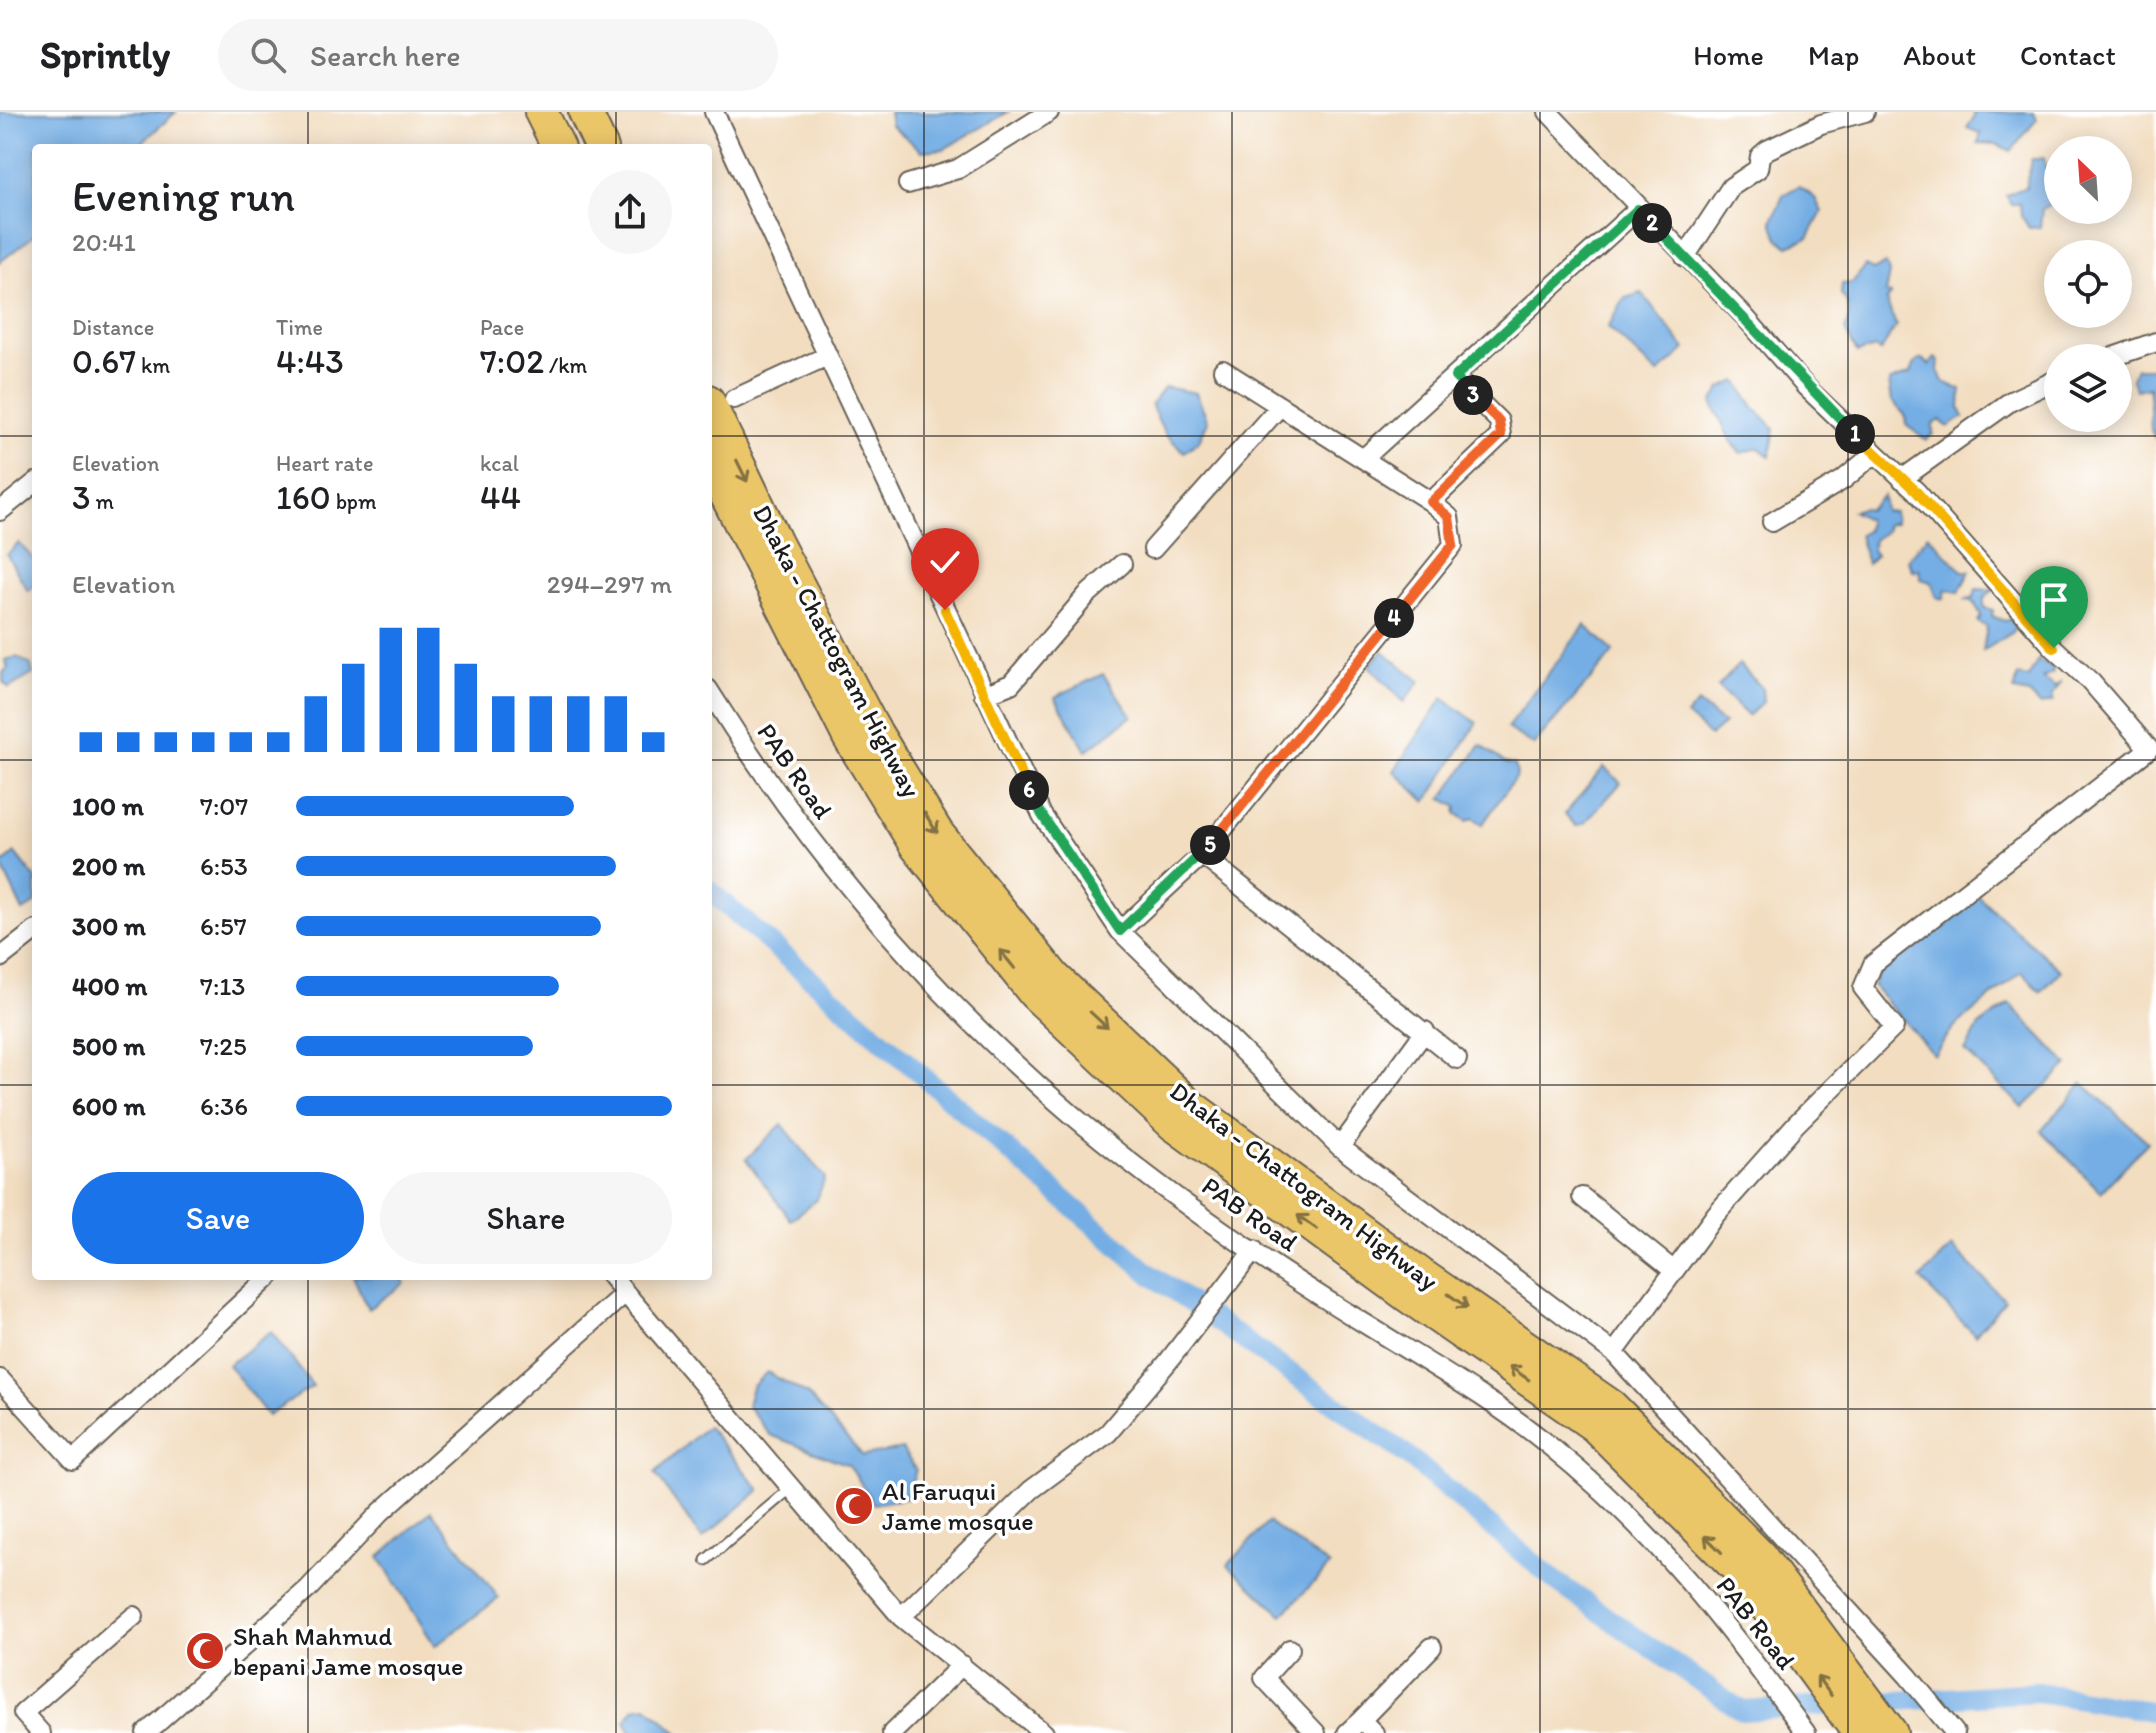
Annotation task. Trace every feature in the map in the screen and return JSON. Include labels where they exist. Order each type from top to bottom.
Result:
[{"type":"highway","points":[[541,112],[557,144]]},
{"type":"highway","name":"Dhaka - Chattogram Highway","points":[[721,400],[776,543],[871,725],[937,833],[1054,977],[1189,1105],[1423,1276],[1611,1406],[1760,1556],[1891,1733]]},
{"type":"highway","name":"Dhaka - Chattogram Highway","points":[[712,467],[849,737],[917,847],[1035,994],[1173,1124],[1408,1296],[1595,1426],[1741,1572],[1855,1728]]},
{"type":"street","points":[[714,112],[1042,815],[1120,931],[1340,1147],[1614,1353],[1908,1676],[1953,1731]]},
{"type":"street","points":[[908,184],[958,169],[1049,112]]},
{"type":"street","points":[[1548,112],[1745,317],[1806,387],[1902,479],[2153,754],[1873,964],[1863,988],[1894,1027],[1796,1124],[1716,1214],[1614,1353]]},
{"type":"street","points":[[1685,257],[1731,187],[1758,169],[1760,156],[1767,150],[1821,124],[1865,112]]},
{"type":"street","points":[[1363,459],[1638,209]]},
{"type":"street","points":[[2132,350],[2156,342]]},
{"type":"street","points":[[721,400],[827,356]]},
{"type":"street","points":[[1120,931],[1202,855],[1453,545],[1449,517],[1431,502],[1223,370]]},
{"type":"street","points":[[1431,502],[1501,435],[1499,421],[1455,377]]},
{"type":"street","points":[[1902,479],[2011,401],[2044,386]]},
{"type":"street","points":[[1153,549],[1280,406]]},
{"type":"street","points":[[1772,522],[1843,480],[1875,453]]},
{"type":"street","points":[[0,511],[32,485]]},
{"type":"street","points":[[984,695],[1011,684],[1087,595],[1122,564]]},
{"type":"street","name":"PAB Road","points":[[712,695],[805,832],[923,974],[989,1041],[1078,1121],[1254,1250],[1372,1329],[1440,1367],[1550,1446],[1658,1543],[1739,1641],[1805,1732]]},
{"type":"street","points":[[1202,855],[1457,1059]]},
{"type":"street","points":[[0,958],[32,933]]},
{"type":"street","points":[[1340,1147],[1425,1031]]},
{"type":"street","points":[[1582,1197],[1673,1270]]},
{"type":"street","points":[[901,1617],[1031,1490],[1108,1433],[1167,1363],[1254,1250]]},
{"type":"street","points":[[0,1379],[73,1460],[266,1280]]},
{"type":"street","points":[[614,1280],[901,1617],[1044,1733]]},
{"type":"street","points":[[146,1733],[308,1589],[381,1512],[625,1293]]},
{"type":"street","points":[[41,1733],[23,1713],[134,1616]]},
{"type":"street","points":[[1347,1733],[1368,1726],[1432,1647]]},
{"type":"street","points":[[1290,1649],[1264,1678],[1316,1733]]},
{"type":"street","points":[[892,1733],[962,1665]]},
{"type":"lane","points":[[706,1560],[791,1488]]},
{"type":"water","points":[[0,112],[176,112],[140,144],[32,144],[32,237],[0,262]]},
{"type":"water","points":[[889,112],[1008,112],[944,149],[922,151],[891,125]]},
{"type":"water","points":[[1973,112],[2034,112],[2037,119],[2011,151],[1996,144],[1978,143],[1981,133],[1967,128],[1975,116]]},
{"type":"water","points":[[2044,158],[2044,208],[2040,227],[2029,228],[2021,215],[2020,204],[2011,204],[2006,195],[2026,187],[2031,160]]},
{"type":"water","points":[[1799,186],[1815,198],[1822,212],[1808,238],[1788,246],[1778,239],[1772,221],[1783,195]]},
{"type":"water","points":[[1886,264],[1889,273],[1885,293],[1890,295],[1886,300],[1896,325],[1881,351],[1876,348],[1857,353],[1845,330],[1849,311],[1841,294],[1842,284],[1852,283],[1865,266],[1873,270]]},
{"type":"water","points":[[1642,293],[1685,349],[1658,374],[1608,327],[1625,298]]},
{"type":"water","points":[[1935,358],[1939,361],[1938,370],[1943,382],[1961,390],[1960,409],[1964,417],[1948,427],[1940,420],[1933,425],[1933,434],[1926,440],[1906,425],[1905,415],[1892,401],[1889,382],[1911,373],[1915,363],[1922,359],[1929,365]]},
{"type":"water","points":[[2156,364],[2156,439],[2151,431],[2149,387],[2136,390],[2132,381],[2136,368],[2151,368]]},
{"type":"water","points":[[1737,381],[1754,407],[1775,429],[1770,457],[1759,448],[1741,453],[1732,443],[1712,403],[1721,388]]},
{"type":"water","points":[[1165,387],[1196,393],[1208,421],[1199,441],[1184,452],[1165,434],[1151,405]]},
{"type":"water","points":[[1883,496],[1885,511],[1894,512],[1895,523],[1887,524],[1885,532],[1873,540],[1872,550],[1876,555],[1867,564],[1859,535],[1866,531],[1868,520],[1852,511],[1862,508],[1869,510]]},
{"type":"water","points":[[1928,535],[1962,571],[1970,571],[1959,592],[1946,590],[1944,599],[1937,597],[1931,582],[1921,579],[1919,570],[1913,571],[1908,560]]},
{"type":"water","points":[[19,543],[32,558],[32,588],[28,591],[7,555]]},
{"type":"water","points":[[1976,589],[1994,590],[1984,597],[1984,608],[1993,610],[1992,616],[2005,621],[2019,617],[2013,632],[1983,651],[1987,627],[1978,622],[1981,615],[1973,601],[1964,600],[1974,597]]},
{"type":"water","points":[[1585,625],[1614,652],[1534,745],[1507,728]]},
{"type":"water","points":[[1383,651],[1420,681],[1404,702],[1369,666]]},
{"type":"water","points":[[17,657],[31,665],[32,675],[9,688],[3,682],[3,673],[8,667],[5,660]]},
{"type":"water","points":[[2038,660],[2053,667],[2053,673],[2043,678],[2055,687],[2062,681],[2052,696],[2054,701],[2040,705],[2029,694],[2014,691],[2018,676],[2028,678]]},
{"type":"water","points":[[1739,664],[1762,688],[1763,702],[1748,716],[1718,687]]},
{"type":"water","points":[[1103,674],[1132,716],[1086,751],[1055,697]]},
{"type":"water","points":[[1443,698],[1477,723],[1426,802],[1394,771]]},
{"type":"water","points":[[1698,703],[1724,724],[1710,736],[1686,715]]},
{"type":"water","points":[[1481,745],[1505,763],[1515,765],[1517,775],[1482,825],[1473,818],[1467,821],[1456,813],[1457,807],[1442,798]]},
{"type":"water","points":[[1604,767],[1621,783],[1585,823],[1576,826],[1565,814]]},
{"type":"water","points":[[15,853],[32,874],[32,905],[23,911],[1,865]]},
{"type":"water","points":[[1977,895],[2061,971],[2041,992],[2022,972],[1954,1027],[1934,1055],[1872,985],[1881,970]]},
{"type":"water","points":[[2010,1004],[2068,1065],[2023,1108],[1965,1051],[1979,1026]]},
{"type":"water","points":[[2083,1083],[2148,1142],[2101,1192],[2041,1131]]},
{"type":"water","points":[[782,1124],[825,1178],[817,1199],[791,1220],[746,1159]]},
{"type":"water","points":[[1952,1247],[2005,1300],[1975,1335],[1920,1279]]},
{"type":"water","points":[[355,1280],[403,1280],[405,1283],[368,1309]]},
{"type":"water","points":[[271,1332],[313,1386],[268,1416],[228,1365]]},
{"type":"water","points":[[767,1372],[807,1394],[863,1456],[902,1449],[916,1470],[907,1498],[874,1504],[849,1465],[770,1435],[747,1405],[752,1387]]},
{"type":"water","points":[[707,1426],[760,1490],[702,1539],[655,1473]]},
{"type":"water","points":[[431,1511],[499,1598],[435,1646],[379,1557]]},
{"type":"water","points":[[1268,1522],[1330,1566],[1282,1615],[1228,1565]]},
{"type":"water","points":[[647,1706],[678,1733],[631,1733],[625,1721],[635,1708]]},
{"type":"waterway","points":[[712,892],[1150,1274],[1408,1456],[1555,1581],[1742,1711],[2038,1692],[2156,1712]]},
{"type":"place","name":"Al Faruqui Jame mosque","points":[[854,1506]]},
{"type":"place","name":"Shah Mahmud bepani Jame mosque","points":[[205,1651]]},
{"type":"route","points":[[945,610],[1042,815],[1120,931],[1202,855],[1453,545],[1449,517],[1431,502],[1501,435],[1499,421],[1455,377],[1638,209],[1745,317],[1806,387],[1916,491],[2054,648]]}]
